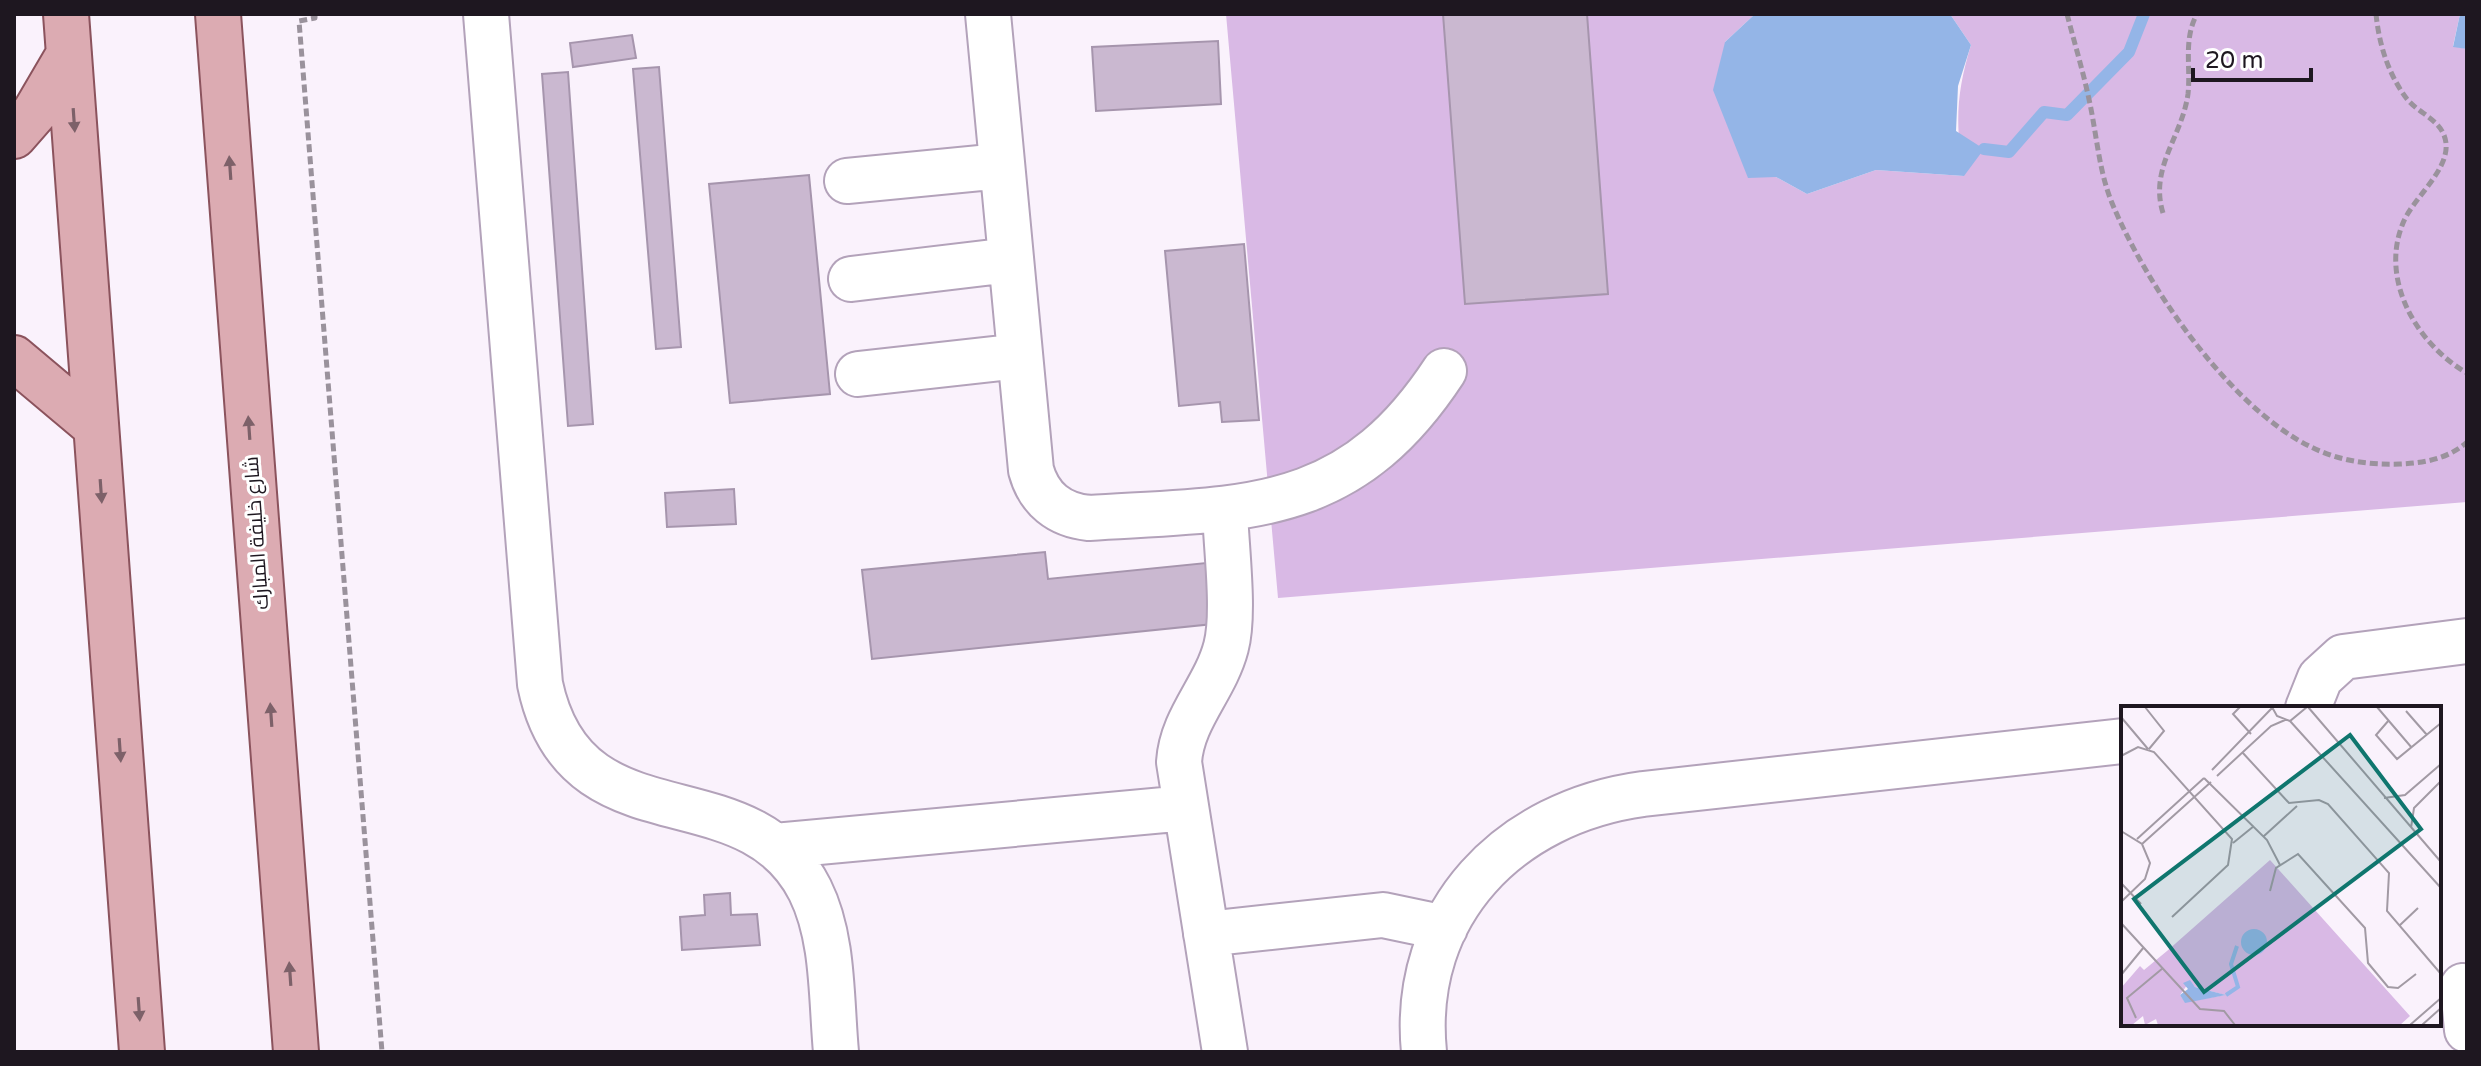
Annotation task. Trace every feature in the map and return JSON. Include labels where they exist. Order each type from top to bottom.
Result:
[{"type":"main road","name":"شارع خليفة المبارك","points":[[218,14],[296,1052]]},
{"type":"main road","points":[[14,136],[35,112],[67,34]]},
{"type":"main road","points":[[67,34],[142,1052]]},
{"type":"main road","points":[[14,358],[96,427]]},
{"type":"lane","points":[[486,14],[540,684],[545,707],[567,748],[602,780],[645,799],[724,818],[751,829],[794,865],[820,911],[826,937],[836,1052]]},
{"type":"lane","points":[[988,14],[1031,470],[1035,483],[1051,504],[1076,516],[1089,518],[1225,510],[1271,503],[1317,489],[1348,472],[1402,428],[1444,371]]},
{"type":"lane","points":[[847,181],[1001,166]]},
{"type":"lane","points":[[851,279],[1010,260]]},
{"type":"lane","points":[[858,374],[1020,356]]},
{"type":"lane","points":[[1225,510],[1227,644],[1216,678],[1189,722],[1180,745],[1186,808],[1225,1052]]},
{"type":"lane","points":[[2309,706],[2320,678],[2343,657],[2467,641]]},
{"type":"lane","points":[[1424,1052],[1425,996],[1432,961],[1445,928],[1463,896],[1511,844],[1541,824],[1607,798],[2121,741]]},
{"type":"lane","points":[[775,846],[1186,808]]},
{"type":"lane","points":[[1206,934],[1383,915],[1425,921],[1445,928]]},
{"type":"lane","points":[[2456,987],[2467,1030]]},
{"type":"path","points":[[315,14],[315,18],[299,21],[382,1052]]},
{"type":"path","points":[[2067,14],[2110,199],[2143,268],[2198,347],[2234,386],[2291,436],[2331,456],[2376,465],[2423,463],[2446,456],[2467,442]]},
{"type":"path","points":[[2163,213],[2158,195],[2160,175],[2188,93],[2188,38],[2197,14]]},
{"type":"path","points":[[2376,14],[2383,53],[2398,84],[2414,108],[2435,121],[2446,141],[2443,159],[2403,223],[2397,253],[2404,300],[2424,337],[2467,373]]},
{"type":"shaded area","points":[[1226,14],[1755,14],[1725,42],[1776,177],[1807,194],[1876,170],[1964,176],[1958,110],[1971,45],[1950,14],[2460,14],[2453,46],[2467,49],[2467,502],[1278,598]]},
{"type":"water","points":[[1755,14],[1950,14],[1971,45],[1958,86],[1956,131],[1984,149],[1964,176],[1876,170],[1807,194],[1776,177],[1748,178],[1713,90],[1725,42]]},
{"type":"water","points":[[2460,14],[2467,14],[2467,49],[2453,47]]},
{"type":"building","points":[[1443,14],[1587,14],[1608,294],[1465,304]]},
{"type":"building","points":[[632,35],[636,58],[573,67],[570,43]]},
{"type":"building","points":[[1218,41],[1221,104],[1096,111],[1092,47]]},
{"type":"building","points":[[659,67],[681,347],[656,349],[633,69]]},
{"type":"building","points":[[568,72],[593,424],[568,426],[542,74]]},
{"type":"building","points":[[809,175],[830,394],[730,403],[709,184]]},
{"type":"building","points":[[1244,244],[1259,420],[1222,422],[1220,402],[1179,406],[1165,251]]},
{"type":"building","points":[[734,489],[736,524],[667,527],[665,493]]},
{"type":"building","points":[[1045,552],[1048,579],[1206,563],[1213,624],[872,659],[862,570]]},
{"type":"building","points":[[730,893],[731,915],[757,914],[760,945],[682,950],[680,917],[705,915],[704,895]]},
{"type":"waterway","points":[[1984,149],[2009,152],[2044,112],[2067,115],[2129,52],[2144,14]]}]
